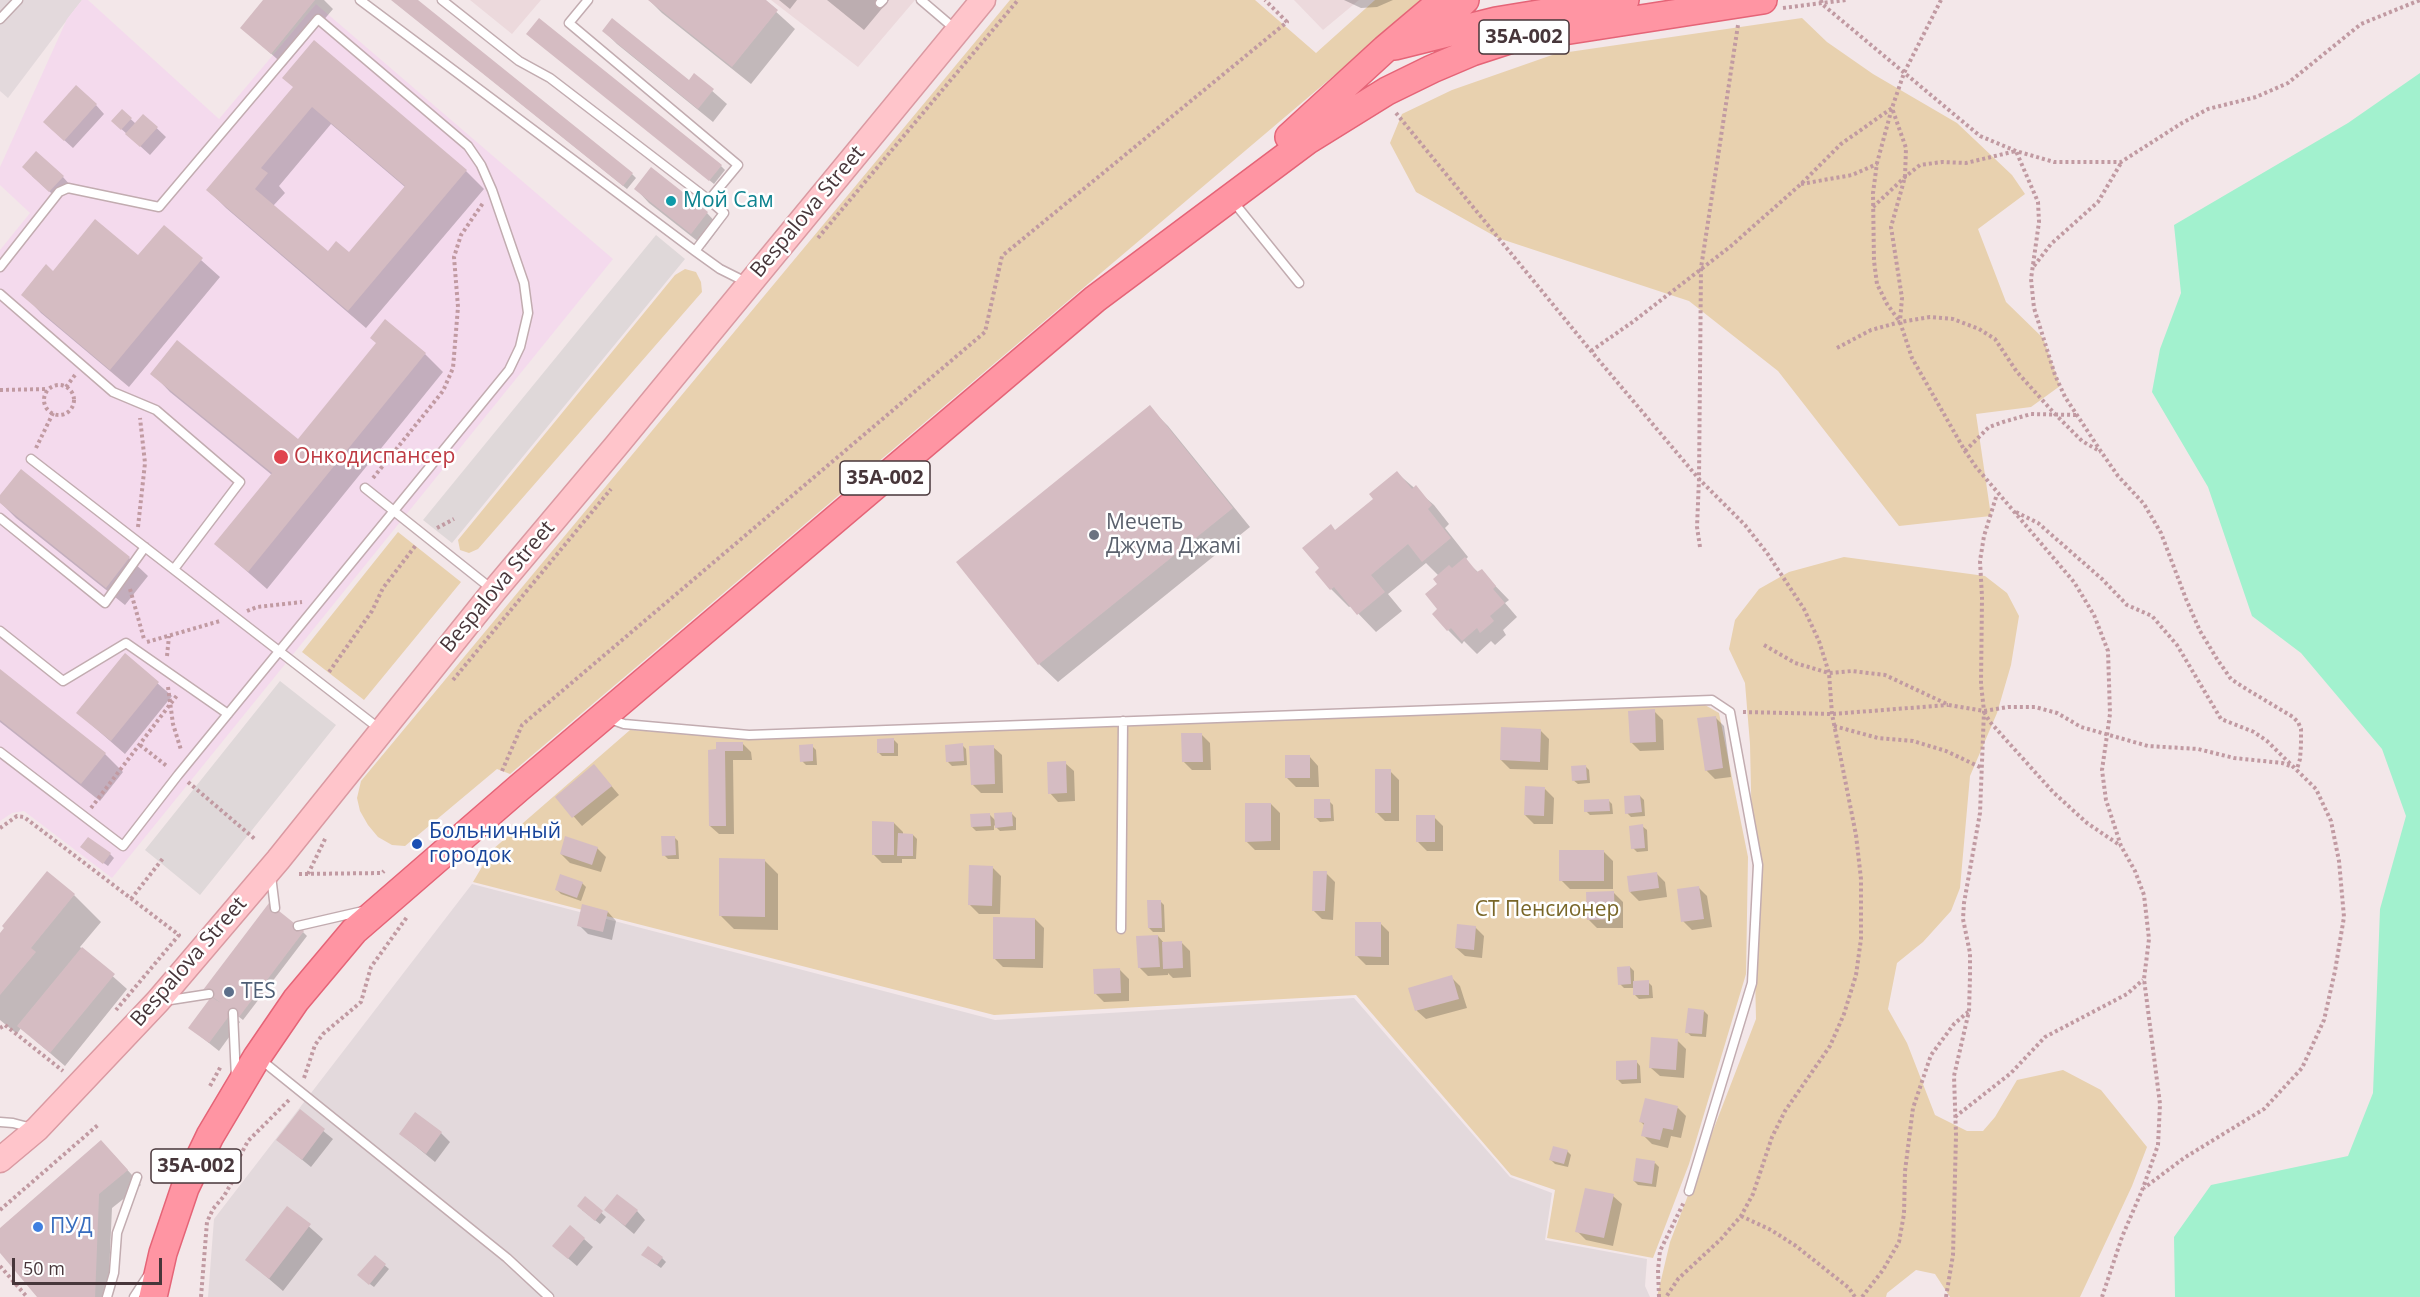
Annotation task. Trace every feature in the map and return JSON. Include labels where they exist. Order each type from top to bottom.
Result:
[{"type":"main road","name":"Bespalova Street","points":[[0,1161],[37,1129],[158,1001],[270,869],[494,591],[983,0]]},
{"type":"main road","points":[[1385,49],[1443,0]]},
{"type":"main road","points":[[1308,141],[1466,0]]},
{"type":"main road","points":[[1385,49],[1424,37],[1496,21],[1625,0]]},
{"type":"main road","name":"35А-002","points":[[153,1297],[166,1245],[185,1188],[210,1136],[257,1057],[296,1000],[332,955],[378,908],[1095,299],[1308,141],[1377,97],[1423,73],[1472,52],[1512,39],[1763,0]]},
{"type":"main road","name":"35А-002","points":[[1169,243],[1385,49]]},
{"type":"lane","points":[[0,19],[18,0]]},
{"type":"lane","points":[[360,0],[720,269],[749,284]]},
{"type":"lane","points":[[442,0],[519,61],[550,78],[724,213],[695,250]]},
{"type":"lane","points":[[588,0],[569,23],[738,165],[709,200]]},
{"type":"lane","points":[[921,0],[957,31]]},
{"type":"lane","points":[[0,267],[60,192],[68,188],[159,207],[318,20],[468,146],[481,165],[492,190],[524,283],[528,313],[520,347],[509,370],[186,764],[123,846],[0,752]]},
{"type":"lane","points":[[1230,197],[1299,283]]},
{"type":"lane","points":[[0,294],[113,392],[156,410],[240,482],[174,569]]},
{"type":"lane","points":[[31,459],[381,730]]},
{"type":"lane","points":[[365,488],[494,591]]},
{"type":"lane","points":[[0,518],[105,603],[145,547]]},
{"type":"lane","points":[[0,632],[63,681],[126,643],[228,714]]},
{"type":"lane","points":[[604,717],[624,724],[749,735],[1712,700],[1730,712],[1758,865],[1752,983],[1689,1191]]},
{"type":"lane","points":[[1122,929],[1123,721]]},
{"type":"lane","points":[[270,869],[275,908]]},
{"type":"lane","points":[[298,926],[378,908]]},
{"type":"lane","points":[[158,1001],[209,994]]},
{"type":"lane","points":[[233,1013],[237,1092]]},
{"type":"lane","points":[[257,1057],[507,1258],[549,1297]]},
{"type":"lane","points":[[0,1122],[37,1129]]},
{"type":"lane","points":[[107,1297],[114,1273],[117,1233],[137,1177]]},
{"type":"lane","points":[[134,1297],[166,1245]]},
{"type":"path","points":[[818,239],[1018,0]]},
{"type":"path","points":[[501,773],[522,725],[986,332],[1002,256],[1287,22],[1265,0]]},
{"type":"path","points":[[1821,0],[1822,4],[1980,136],[2016,151],[2054,162],[2121,162]]},
{"type":"path","points":[[1941,0],[1904,73],[1877,163],[1873,207],[1874,261],[1877,284],[1887,304],[1900,322],[1912,358],[1965,451],[2074,582],[2094,615],[2108,651],[2110,714],[2102,770],[2103,780],[2106,800],[2121,846],[2135,871],[2144,895],[2149,939],[2144,980],[2160,1104],[2158,1145],[2122,1237],[2102,1297]]},
{"type":"path","points":[[2033,267],[2052,244],[2098,202],[2121,162],[2208,109],[2256,97],[2288,83],[2361,24],[2420,0]]},
{"type":"path","points":[[1700,547],[1697,527],[1701,268],[1738,24]]},
{"type":"path","points":[[1390,105],[1699,479],[1745,525],[1767,553],[1804,609],[1819,641],[1829,673],[1832,714],[1857,835],[1861,879],[1861,939],[1856,975],[1844,1014],[1830,1046],[1785,1111],[1772,1137],[1753,1194],[1741,1216],[1721,1239],[1678,1279],[1666,1297]]},
{"type":"path","points":[[1892,108],[1906,148],[1905,177],[1891,227],[1902,298],[1900,322]]},
{"type":"path","points":[[1592,351],[1731,246],[1801,184],[1840,144],[1892,108]]},
{"type":"path","points":[[1873,207],[1920,165],[1966,163],[2016,151]]},
{"type":"path","points":[[2016,151],[2038,202],[2039,222],[2031,279],[2037,317],[2055,375],[2065,397],[2118,476],[2144,504],[2161,533],[2196,620],[2232,679],[2298,722],[2301,729],[2301,744],[2297,769]]},
{"type":"path","points":[[1801,184],[1852,175],[1877,163]]},
{"type":"path","points":[[365,488],[443,391],[453,368],[458,307],[454,257],[461,234],[492,190]]},
{"type":"path","points":[[1837,348],[1871,330],[1930,317],[1953,319],[1979,329],[1995,339],[2017,372],[2054,413],[2082,441],[2102,453]]},
{"type":"path","points":[[0,390],[49,389],[57,385],[66,387],[73,394],[74,399],[68,412],[63,415],[53,413],[44,402],[49,389]]},
{"type":"path","points":[[136,540],[145,462],[138,403]]},
{"type":"path","points":[[31,459],[53,413]]},
{"type":"path","points":[[1965,451],[1989,427],[2031,414],[2078,415]]},
{"type":"path","points":[[447,688],[615,484]]},
{"type":"path","points":[[1946,1297],[1953,1255],[1954,1076],[1969,1011],[1970,953],[1964,911],[1980,813],[1984,711],[1981,684],[1983,654],[1980,561],[1984,536],[1998,493]]},
{"type":"path","points":[[2012,510],[2038,523],[2102,579],[2127,605],[2152,616],[2177,645],[2221,719],[2254,732],[2297,769],[2316,789],[2331,821],[2339,861],[2344,917],[2324,1020],[2302,1068],[2264,1109],[2184,1158],[2143,1188]]},
{"type":"path","points":[[321,683],[372,611],[383,588],[424,535]]},
{"type":"path","points":[[128,569],[135,610],[145,643]]},
{"type":"path","points":[[169,636],[167,671],[170,705],[186,764]]},
{"type":"path","points":[[1764,645],[1795,663],[1829,673],[1852,671],[1885,675],[1949,705]]},
{"type":"path","points":[[84,817],[185,684]]},
{"type":"path","points":[[1730,712],[1832,714],[1949,705],[1984,711],[2008,706],[2035,707],[2057,713],[2081,727],[2148,747],[2198,749],[2234,758],[2282,763],[2297,769]]},
{"type":"path","points":[[1984,711],[1990,722],[2053,792],[2087,823],[2121,846]]},
{"type":"path","points":[[1834,726],[1878,738],[1913,741],[1946,751],[1982,768]]},
{"type":"path","points":[[140,745],[256,840]]},
{"type":"path","points":[[0,828],[17,816],[24,817],[178,935]]},
{"type":"path","points":[[308,874],[330,829]]},
{"type":"path","points":[[131,899],[164,857]]},
{"type":"path","points":[[299,874],[382,873],[391,866]]},
{"type":"path","points":[[1955,1117],[2011,1073],[2045,1037],[2127,994],[2144,980]]},
{"type":"path","points":[[1862,1297],[1883,1270],[1899,1242],[1904,1214],[1905,1171],[1914,1108],[1931,1055],[1954,1024],[1969,1011]]},
{"type":"path","points":[[0,1028],[5,1025],[63,1071]]},
{"type":"path","points":[[0,1210],[99,1124]]},
{"type":"path","points":[[1659,1297],[1660,1251],[1689,1191]]},
{"type":"path","points":[[1741,1216],[1771,1230],[1796,1246],[1849,1288],[1855,1297]]},
{"type":"path","points":[[0,1266],[27,1297]]},
{"type":"shaded area","points":[[0,0],[82,0],[8,98],[0,91]]},
{"type":"shaded area","points":[[82,0],[88,0],[219,119],[316,4],[613,259],[112,878],[24,811],[12,813],[0,821],[0,250],[30,213],[0,185],[0,167],[67,19]]},
{"type":"shaded area","points":[[470,0],[541,0],[512,34]]},
{"type":"shaded area","points":[[771,0],[915,0],[858,67]]},
{"type":"shaded area","points":[[1294,0],[1359,0],[1323,30]]},
{"type":"shaded area","points":[[2420,73],[2420,1297],[2175,1297],[2174,1237],[2211,1185],[2348,1156],[2373,1093],[2380,909],[2406,816],[2382,749],[2301,653],[2252,616],[2208,487],[2152,392],[2160,349],[2181,293],[2174,225],[2348,123]]},
{"type":"shaded area","points":[[656,235],[685,259],[452,543],[423,520]]},
{"type":"shaded area","points":[[280,681],[336,725],[200,895],[145,850]]},
{"type":"shaded area","points":[[472,884],[995,1020],[1354,998],[1510,1177],[1552,1193],[1545,1240],[1647,1259],[1645,1286],[1650,1297],[208,1297],[214,1219]]},
{"type":"green space","points":[[1010,0],[1255,0],[1316,53],[1375,0],[1423,0],[510,774],[497,769],[405,846],[392,845],[378,837],[360,811],[357,798],[361,781]]},
{"type":"green space","points":[[1802,18],[1827,42],[1873,74],[1957,123],[2012,175],[2025,194],[1978,229],[2006,302],[2043,338],[2060,386],[2031,407],[1976,414],[1991,516],[1899,526],[1778,371],[1689,301],[1498,238],[1416,192],[1390,143],[1402,114],[1452,90],[1555,54]]},
{"type":"green space","points":[[685,269],[696,272],[701,282],[702,292],[478,549],[469,553],[460,550],[458,540],[675,275]]},
{"type":"green space","points":[[398,532],[461,582],[364,700],[302,652]]},
{"type":"green space","points":[[1844,557],[1985,576],[2007,593],[2019,616],[2011,665],[1997,713],[1970,776],[1960,888],[1951,911],[1923,942],[1897,963],[1888,1009],[1907,1043],[1935,1115],[1967,1131],[1983,1131],[1995,1117],[2017,1080],[2063,1070],[2101,1090],[2147,1147],[2132,1186],[2080,1297],[1950,1297],[1935,1274],[1916,1270],[1887,1293],[1886,1297],[1657,1297],[1670,1242],[1756,1019],[1750,744],[1745,683],[1729,649],[1735,620],[1759,589],[1789,572]]},
{"type":"green space","name":"СТ Пенсионер","points":[[1705,705],[1719,713],[1748,857],[1746,974],[1689,1164],[1653,1258],[1547,1238],[1555,1190],[1511,1175],[1356,995],[994,1015],[473,882],[492,850],[630,730],[747,737]]},
{"type":"building","points":[[263,0],[315,0],[271,54],[240,28]]},
{"type":"building","points":[[391,0],[418,0],[633,173],[623,186]]},
{"type":"building","points":[[648,0],[766,0],[778,10],[732,67]]},
{"type":"building","points":[[539,18],[722,165],[709,181],[526,34]]},
{"type":"building","points":[[612,18],[689,80],[694,73],[714,89],[698,109],[602,31]]},
{"type":"building","points":[[314,40],[467,170],[348,311],[206,190],[293,87],[282,78]],"holes":[[[312,107],[405,186],[349,252],[336,241],[328,251],[255,189],[268,173],[261,168]]]},
{"type":"building","points":[[76,85],[97,104],[64,141],[43,122]]},
{"type":"building","points":[[122,109],[132,118],[121,130],[111,121]]},
{"type":"building","points":[[143,114],[158,127],[140,147],[125,134]]},
{"type":"building","points":[[36,151],[64,176],[49,192],[22,167]]},
{"type":"building","name":"Мой Сам","points":[[651,167],[708,212],[691,234],[634,189]]},
{"type":"building","points":[[95,219],[138,255],[164,225],[203,258],[110,370],[21,295],[46,264],[53,271]]},
{"type":"building","points":[[385,319],[426,353],[248,572],[214,544],[272,473],[150,374],[177,340],[298,439],[376,343],[370,338]]},
{"type":"building","name":"Мечеть Джума Джамі","points":[[1150,405],[1233,508],[1038,665],[956,562]]},
{"type":"building","points":[[21,469],[130,557],[106,588],[0,503],[0,495]]},
{"type":"building","points":[[1397,471],[1412,489],[1416,485],[1432,505],[1428,509],[1451,538],[1422,562],[1408,544],[1371,575],[1385,592],[1357,615],[1334,587],[1330,590],[1315,572],[1319,568],[1302,548],[1331,524],[1335,530],[1373,499],[1369,494]]},
{"type":"building","points":[[1465,557],[1477,572],[1482,569],[1496,586],[1493,589],[1505,603],[1490,616],[1494,621],[1480,633],[1477,628],[1462,641],[1451,628],[1447,631],[1432,614],[1437,609],[1425,594],[1437,584],[1433,579],[1449,565],[1452,568]]},
{"type":"building","points":[[125,653],[159,682],[111,741],[76,713]]},
{"type":"building","points":[[0,669],[106,753],[81,784],[0,720]]},
{"type":"building","points":[[1655,709],[1656,742],[1630,743],[1628,711]]},
{"type":"building","points":[[1716,716],[1723,768],[1705,771],[1697,718]]},
{"type":"building","points":[[1501,727],[1541,729],[1540,762],[1500,760]]},
{"type":"building","points":[[1181,733],[1202,733],[1203,762],[1182,762]]},
{"type":"building","points":[[894,738],[894,753],[877,753],[877,739]]},
{"type":"building","points":[[716,742],[743,742],[743,751],[725,751],[726,826],[709,826],[708,750],[716,749]]},
{"type":"building","points":[[963,743],[964,761],[946,762],[945,745]]},
{"type":"building","points":[[813,744],[813,761],[800,762],[799,745]]},
{"type":"building","points":[[994,745],[995,784],[971,785],[969,746]]},
{"type":"building","points":[[1285,755],[1310,755],[1310,778],[1285,778]]},
{"type":"building","points":[[1066,761],[1067,793],[1048,794],[1047,762]]},
{"type":"building","points":[[594,764],[612,786],[572,818],[555,797]]},
{"type":"building","points":[[1586,765],[1587,780],[1572,781],[1571,766]]},
{"type":"building","points":[[1375,769],[1391,769],[1391,813],[1375,813]]},
{"type":"building","points":[[1525,786],[1545,787],[1544,816],[1524,815]]},
{"type":"building","points":[[1640,795],[1642,812],[1625,814],[1624,796]]},
{"type":"building","points":[[1314,799],[1330,799],[1331,818],[1314,818]]},
{"type":"building","points":[[1609,799],[1610,811],[1584,812],[1584,800]]},
{"type":"building","points":[[1245,803],[1271,803],[1271,841],[1245,842]]},
{"type":"building","points":[[1012,812],[1013,826],[995,828],[994,813]]},
{"type":"building","points":[[990,813],[991,826],[971,827],[970,814]]},
{"type":"building","points":[[1416,815],[1435,815],[1435,842],[1416,842]]},
{"type":"building","points":[[872,821],[894,822],[894,855],[872,855]]},
{"type":"building","points":[[1643,824],[1645,848],[1631,849],[1629,826]]},
{"type":"building","points":[[898,833],[913,834],[913,856],[897,856]]},
{"type":"building","points":[[565,836],[598,847],[592,865],[560,854]]},
{"type":"building","points":[[661,836],[675,836],[676,855],[662,856]]},
{"type":"building","points":[[88,837],[111,853],[103,864],[80,847]]},
{"type":"building","points":[[1559,850],[1604,850],[1604,881],[1559,881]]},
{"type":"building","points":[[719,858],[765,859],[765,917],[719,916]]},
{"type":"building","points":[[969,865],[993,866],[992,906],[968,905]]},
{"type":"building","points":[[47,871],[75,894],[31,948],[36,952],[0,995],[0,933],[4,928],[2,926]]},
{"type":"building","points":[[1313,871],[1327,871],[1325,911],[1312,911]]},
{"type":"building","points":[[1657,872],[1659,888],[1629,892],[1627,876]]},
{"type":"building","points":[[560,874],[583,882],[577,898],[555,890]]},
{"type":"building","points":[[1699,886],[1704,919],[1681,922],[1677,889]]},
{"type":"building","points":[[1614,891],[1615,919],[1587,920],[1586,892]]},
{"type":"building","points":[[1147,900],[1161,900],[1162,928],[1148,928]]},
{"type":"building","points":[[269,903],[304,931],[239,1017],[232,1012],[209,1043],[188,1028],[211,997],[221,1003],[203,990]]},
{"type":"building","points":[[582,904],[608,911],[603,932],[577,926]]},
{"type":"building","points":[[993,917],[1035,918],[1035,959],[993,959]]},
{"type":"building","points":[[1355,922],[1381,922],[1381,957],[1355,956]]},
{"type":"building","points":[[1457,924],[1476,926],[1474,950],[1455,948]]},
{"type":"building","points":[[1158,935],[1160,967],[1138,968],[1136,936]]},
{"type":"building","points":[[1182,941],[1183,968],[1163,969],[1162,942]]},
{"type":"building","points":[[82,947],[115,974],[50,1053],[17,1026]]},
{"type":"building","points":[[1630,966],[1631,984],[1618,985],[1617,967]]},
{"type":"building","points":[[1120,968],[1121,993],[1094,994],[1093,969]]},
{"type":"building","points":[[1452,975],[1459,999],[1415,1011],[1408,988]]},
{"type":"building","points":[[1649,980],[1649,995],[1633,995],[1633,981]]},
{"type":"building","points":[[1688,1008],[1704,1010],[1702,1034],[1685,1033]]},
{"type":"building","points":[[1651,1037],[1678,1039],[1676,1070],[1649,1068]]},
{"type":"building","points":[[1637,1060],[1637,1079],[1616,1080],[1616,1061]]},
{"type":"building","points":[[1645,1098],[1678,1106],[1673,1130],[1663,1128],[1660,1140],[1641,1136],[1644,1123],[1639,1122]]},
{"type":"building","points":[[300,1109],[325,1129],[302,1160],[276,1140]]},
{"type":"building","points":[[415,1112],[442,1132],[426,1154],[399,1134]]},
{"type":"building","points":[[101,1140],[128,1170],[99,1194],[95,1297],[37,1297],[0,1253],[0,1228]]},
{"type":"building","points":[[1553,1146],[1568,1150],[1564,1164],[1549,1160]]},
{"type":"building","points":[[1636,1158],[1655,1161],[1652,1184],[1633,1181]]},
{"type":"building","points":[[1585,1188],[1614,1194],[1604,1238],[1575,1232]]},
{"type":"building","points":[[617,1194],[638,1210],[625,1226],[604,1210]]},
{"type":"building","points":[[585,1196],[603,1211],[595,1221],[577,1206]]},
{"type":"building","points":[[287,1206],[311,1224],[269,1279],[245,1260]]},
{"type":"building","points":[[570,1225],[585,1238],[568,1259],[552,1246]]},
{"type":"building","points":[[648,1246],[663,1257],[657,1265],[641,1255]]},
{"type":"building","points":[[375,1255],[386,1264],[369,1285],[357,1275]]},
{"type":"place","name":"Мой Сам","points":[[671,201]]},
{"type":"place","name":"Онкодиспансер","points":[[281,457]]},
{"type":"place","name":"Мечеть Джума Джамі","points":[[1094,535]]},
{"type":"place","name":"Больничный городок","points":[[417,844]]},
{"type":"place","name":"TES","points":[[229,992]]},
{"type":"place","name":"ПУД","points":[[38,1227]]}]
